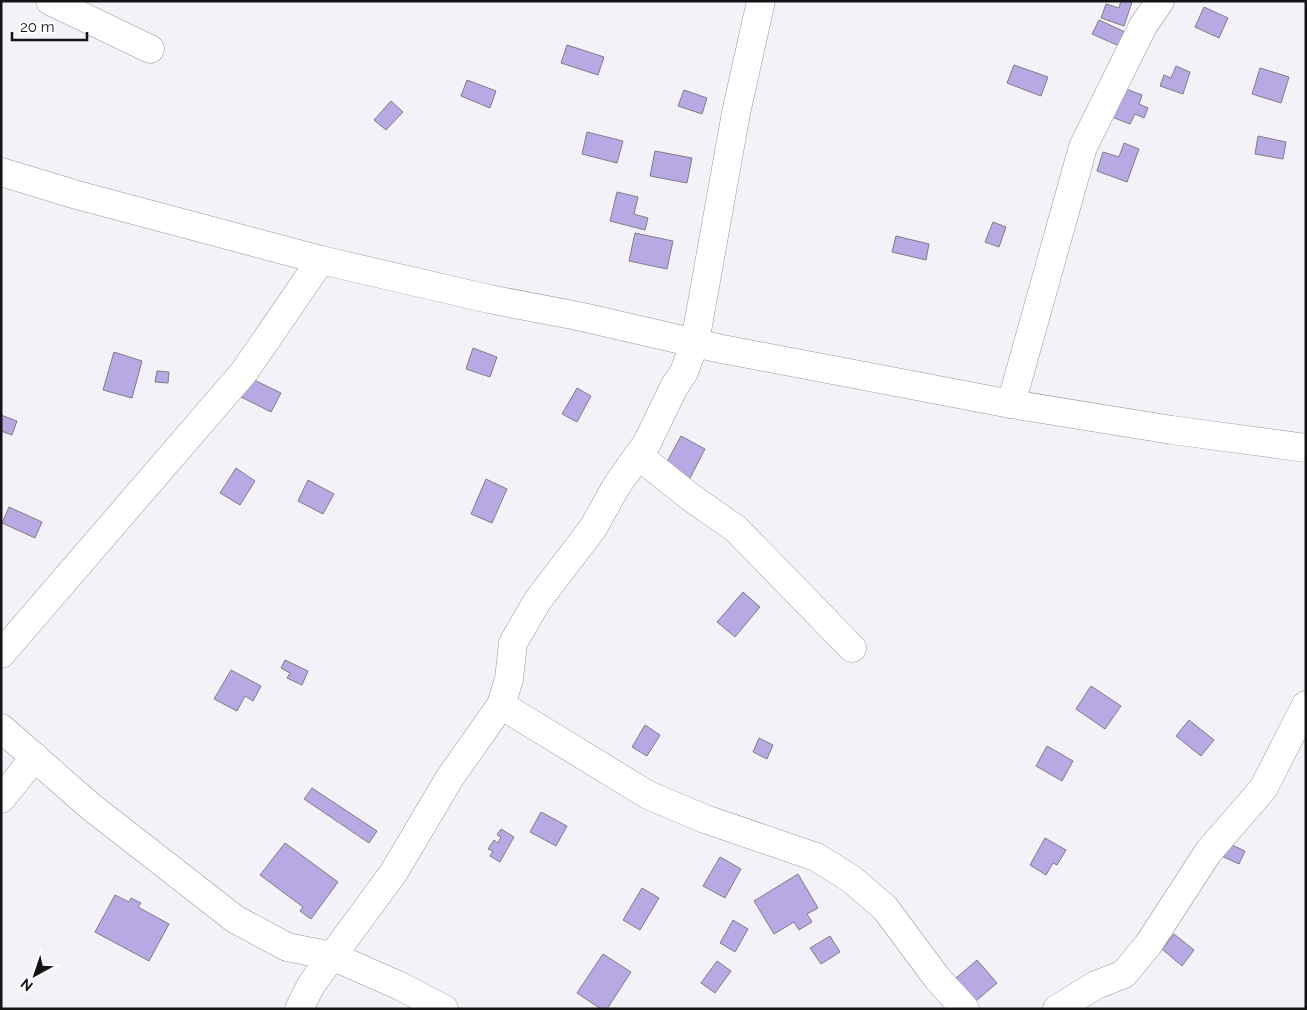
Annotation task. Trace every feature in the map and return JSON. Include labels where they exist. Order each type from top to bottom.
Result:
[{"type":"street","points":[[50,1],[150,49]]},
{"type":"street","points":[[299,1009],[312,985],[332,956],[394,872],[449,779],[501,705],[508,679],[513,643],[538,600],[593,528],[617,485],[639,456],[656,429],[674,388],[684,372],[695,342],[736,112],[761,1]]},
{"type":"street","points":[[1011,404],[1083,147],[1144,26],[1160,1]]},
{"type":"street","points":[[1,172],[77,195],[321,260],[489,299],[578,316],[695,342],[1011,404],[1172,430],[1306,448]]},
{"type":"street","points":[[1,654],[244,372],[321,260]]},
{"type":"street","points":[[639,456],[689,496],[736,529],[852,648]]},
{"type":"street","points":[[1057,1009],[1096,985],[1124,974],[1148,945],[1209,851],[1262,788],[1306,704]]},
{"type":"street","points":[[501,705],[648,795],[705,819],[816,857],[850,878],[885,908],[937,978],[965,1009]]},
{"type":"street","points":[[1,728],[90,806],[235,919],[287,947],[332,956],[400,986],[444,1009]]},
{"type":"street","points":[[1,799],[36,757]]},
{"type":"building","points":[[1121,1],[1132,2],[1124,26],[1101,18],[1106,4],[1119,8]]},
{"type":"building","points":[[1204,7],[1228,18],[1219,38],[1195,27]]},
{"type":"building","points":[[1099,20],[1125,32],[1119,46],[1092,34]]},
{"type":"building","points":[[567,45],[604,57],[598,75],[561,63]]},
{"type":"building","points":[[1014,65],[1048,77],[1041,96],[1007,83]]},
{"type":"building","points":[[1176,66],[1190,72],[1183,94],[1160,86],[1164,75],[1171,78]]},
{"type":"building","points":[[1260,68],[1289,77],[1281,103],[1252,94]]},
{"type":"building","points":[[467,80],[496,91],[490,108],[461,96]]},
{"type":"building","points":[[1121,87],[1142,95],[1139,104],[1148,108],[1144,118],[1135,114],[1130,124],[1109,116]]},
{"type":"building","points":[[684,90],[707,98],[702,114],[678,106]]},
{"type":"building","points":[[391,101],[403,112],[386,130],[374,120]]},
{"type":"building","points":[[587,132],[623,141],[617,163],[582,154]]},
{"type":"building","points":[[1258,136],[1286,142],[1283,159],[1255,154]]},
{"type":"building","points":[[1124,143],[1139,149],[1127,182],[1097,171],[1103,152],[1119,157]]},
{"type":"building","points":[[655,151],[692,158],[687,183],[650,176]]},
{"type":"building","points":[[617,192],[638,197],[634,214],[648,218],[645,230],[610,221]]},
{"type":"building","points":[[993,222],[1006,227],[999,247],[985,242]]},
{"type":"building","points":[[635,233],[673,241],[667,269],[629,261]]},
{"type":"building","points":[[896,236],[929,244],[926,260],[892,252]]},
{"type":"building","points":[[473,348],[497,357],[490,377],[466,369]]},
{"type":"building","points":[[114,352],[142,361],[132,398],[103,390]]},
{"type":"building","points":[[157,371],[169,372],[168,383],[155,382]]},
{"type":"building","points":[[250,378],[281,393],[271,412],[241,397]]},
{"type":"building","points":[[577,388],[591,396],[577,422],[562,414]]},
{"type":"building","points":[[1,415],[17,421],[12,435],[1,431]]},
{"type":"building","points":[[681,436],[705,449],[688,482],[663,469]]},
{"type":"building","points":[[236,468],[255,481],[240,505],[220,493]]},
{"type":"building","points":[[486,479],[507,489],[492,523],[471,514]]},
{"type":"building","points":[[308,480],[334,494],[323,514],[298,501]]},
{"type":"building","points":[[9,507],[42,522],[35,538],[2,523]]},
{"type":"building","points":[[743,592],[760,607],[735,637],[717,622]]},
{"type":"building","points":[[285,660],[308,671],[302,685],[287,678],[290,673],[281,668]]},
{"type":"building","points":[[231,670],[261,686],[253,701],[245,696],[237,711],[214,699]]},
{"type":"building","points":[[1091,686],[1121,706],[1105,729],[1076,709]]},
{"type":"building","points":[[1189,720],[1214,740],[1201,756],[1176,736]]},
{"type":"building","points":[[645,725],[660,735],[647,756],[632,747]]},
{"type":"building","points":[[759,738],[773,745],[767,759],[753,752]]},
{"type":"building","points":[[1047,746],[1073,761],[1062,781],[1036,766]]},
{"type":"building","points":[[312,788],[377,831],[369,843],[304,799]]},
{"type":"building","points":[[541,812],[567,826],[556,846],[530,832]]},
{"type":"building","points":[[501,829],[514,837],[500,862],[490,856],[493,851],[488,849],[494,840],[498,843],[501,837],[497,835]]},
{"type":"building","points":[[1045,838],[1066,850],[1057,865],[1053,863],[1046,875],[1030,865]]},
{"type":"building","points":[[1221,840],[1245,851],[1239,864],[1215,853]]},
{"type":"building","points":[[285,843],[338,882],[311,919],[300,911],[303,907],[260,875]]},
{"type":"building","points":[[720,857],[741,869],[725,898],[703,886]]},
{"type":"building","points":[[798,874],[818,908],[807,914],[812,922],[799,930],[794,922],[774,934],[754,901]]},
{"type":"building","points":[[642,888],[659,898],[640,930],[623,920]]},
{"type":"building","points":[[115,895],[129,902],[131,898],[141,903],[138,907],[169,924],[149,961],[95,932]]},
{"type":"building","points":[[733,920],[748,929],[735,952],[720,943]]},
{"type":"building","points":[[1174,934],[1194,950],[1182,966],[1162,949]]},
{"type":"building","points":[[830,936],[840,952],[821,964],[810,948]]},
{"type":"building","points":[[603,954],[631,972],[607,1009],[601,1009],[577,993]]},
{"type":"building","points":[[977,960],[997,983],[976,1001],[956,978]]},
{"type":"building","points":[[717,961],[731,971],[715,993],[701,983]]}]
